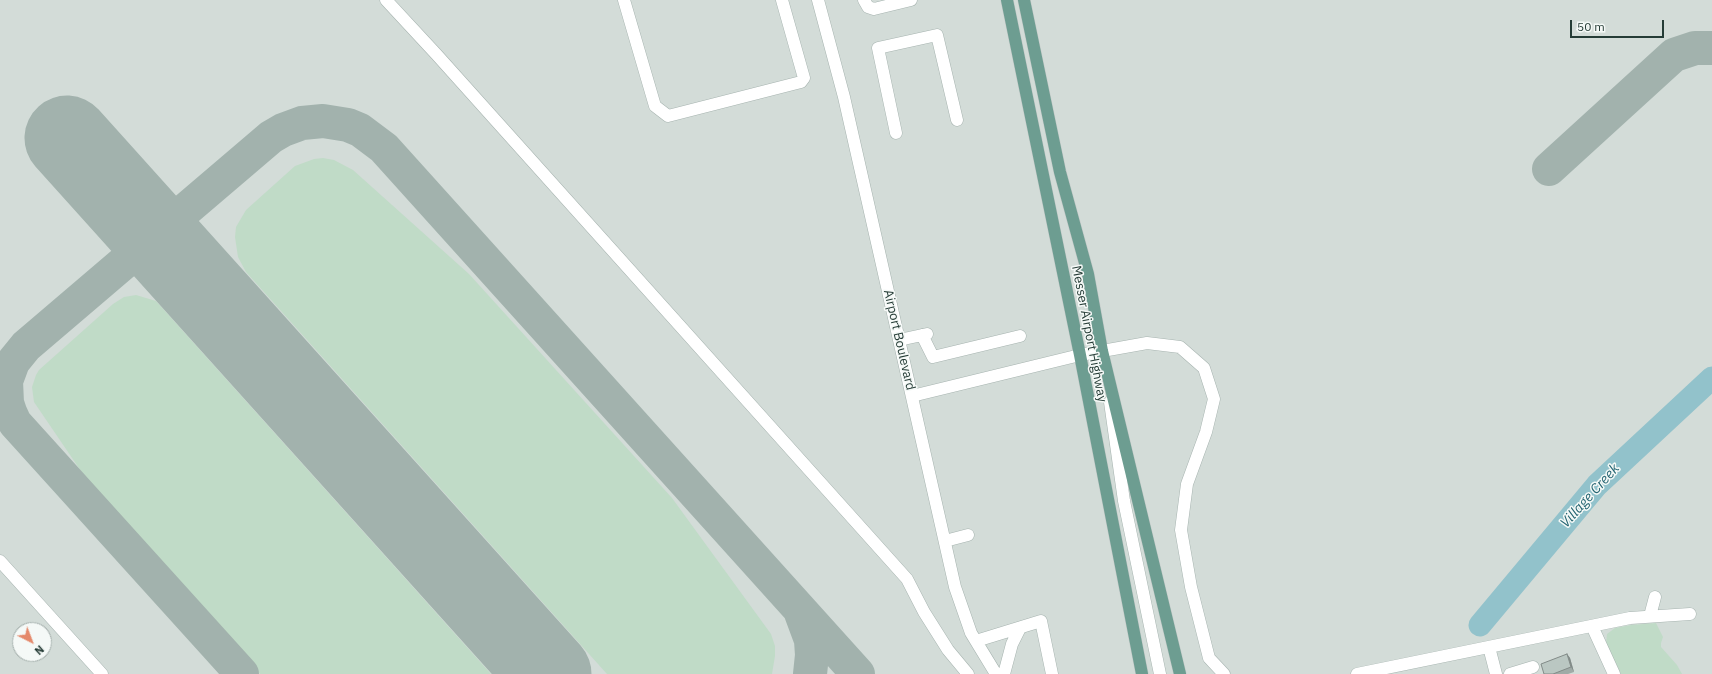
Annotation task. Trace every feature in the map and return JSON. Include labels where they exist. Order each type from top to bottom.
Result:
[{"type":"main road","name":"Messer Airport Highway","points":[[1007,0],[1080,355],[1142,674]]},
{"type":"main road","name":"Messer Airport Highway","points":[[1024,0],[1060,172],[1088,274],[1102,351],[1180,674]]},
{"type":"street","points":[[386,0],[907,579],[924,612],[948,650],[968,674]]},
{"type":"street","points":[[624,0],[655,106],[668,116],[801,82],[804,78],[782,0]]},
{"type":"street","name":"Airport Boulevard","points":[[818,0],[844,97],[956,587],[971,633],[996,674]]},
{"type":"street","points":[[864,0],[868,7],[874,9],[911,0]]},
{"type":"street","points":[[896,133],[878,48],[937,35],[957,120]]},
{"type":"street","points":[[899,340],[925,334],[933,357],[1020,336]]},
{"type":"street","points":[[912,396],[1080,355],[1147,342],[1180,347],[1204,368],[1214,399],[1206,432],[1187,484],[1181,530],[1191,587],[1209,658],[1224,674]]},
{"type":"street","name":"Messer Airport Highway","points":[[1102,351],[1124,500],[1160,674]]},
{"type":"street","points":[[945,541],[968,535]]},
{"type":"street","points":[[0,561],[102,674]]},
{"type":"street","points":[[1650,616],[1655,597]]},
{"type":"street","points":[[1357,674],[1630,618],[1690,614]]},
{"type":"street","points":[[976,641],[1041,621],[1052,674]]},
{"type":"street","points":[[1592,626],[1614,674]]},
{"type":"street","points":[[1004,674],[1012,644],[1020,628]]},
{"type":"street","points":[[1489,647],[1496,674]]},
{"type":"street","points":[[1510,674],[1533,667]]},
{"type":"shaded area","points":[[0,0],[1712,0],[1712,674],[0,674]]},
{"type":"green space","points":[[323,158],[334,160],[353,170],[469,274],[672,498],[771,634],[775,646],[772,674],[607,674],[246,272],[238,257],[235,237],[236,227],[246,210],[295,166],[314,159]]},
{"type":"green space","points":[[136,295],[156,301],[491,674],[260,674],[100,496],[85,477],[34,402],[32,387],[39,370],[113,304],[124,297]]},
{"type":"green space","points":[[1656,623],[1663,637],[1661,647],[1677,665],[1682,674],[1621,674],[1606,644],[1607,634],[1615,628]]},
{"type":"building","points":[[1567,654],[1571,667],[1553,674],[1544,674],[1541,664]]},
{"type":"waterway","name":"Village Creek","points":[[1480,625],[1597,485],[1712,378]]},
{"type":"taxiway","points":[[1549,169],[1674,55],[1695,48],[1712,48]]},
{"type":"taxiway","points":[[242,674],[15,423],[7,403],[6,381],[13,362],[26,346],[271,137],[283,130],[302,123],[323,121],[348,125],[360,130],[384,148],[858,674]]},
{"type":"taxiway","points":[[801,613],[811,640],[812,655],[810,674]]},
{"type":"runway","points":[[67,138],[549,674]]}]
